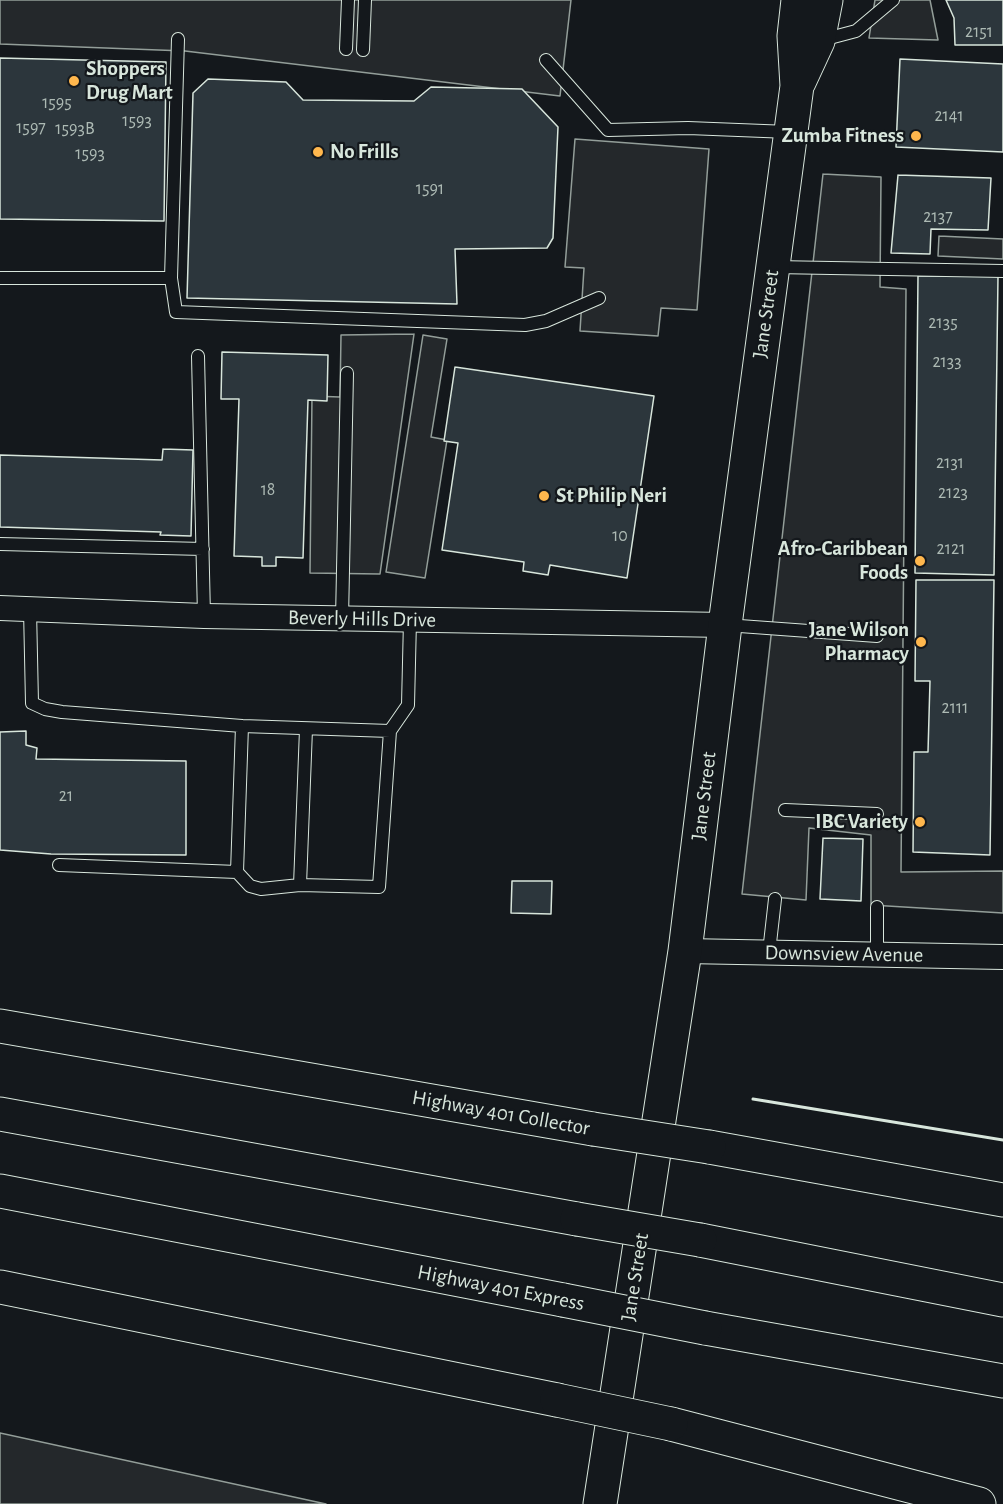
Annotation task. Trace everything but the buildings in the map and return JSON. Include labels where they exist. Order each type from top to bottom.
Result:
[{"type":"main road","name":"Jane Street","points":[[600,1504],[685,951],[725,625],[796,86],[794,36],[798,0]]},
{"type":"main road","name":"Jane Street","points":[[796,86],[818,41],[826,0]]},
{"type":"main road","name":"Highway 401 Collector","points":[[0,1026],[1003,1200]]},
{"type":"main road","points":[[0,1114],[700,1240],[1003,1300]]},
{"type":"main road","name":"Highway 401 Express","points":[[0,1191],[705,1328],[1003,1381]]},
{"type":"main road","points":[[0,1287],[671,1424],[979,1504]]},
{"type":"street","name":"Beverly Hills Drive","points":[[0,608],[204,616],[725,625]]},
{"type":"street","name":"Downsview Avenue","points":[[685,951],[1003,957]]},
{"type":"lane","points":[[346,49],[348,0]]},
{"type":"lane","points":[[363,50],[365,0]]},
{"type":"lane","points":[[818,41],[856,31],[893,0]]},
{"type":"lane","points":[[178,39],[171,278],[176,312],[525,325],[546,321],[599,298]]},
{"type":"lane","points":[[546,60],[608,130],[688,128],[790,132]]},
{"type":"lane","points":[[772,267],[1003,271]]},
{"type":"lane","points":[[0,278],[171,278]]},
{"type":"lane","points":[[198,356],[204,616]]},
{"type":"lane","points":[[342,619],[347,374]]},
{"type":"lane","points":[[0,544],[203,549]]},
{"type":"lane","points":[[30,609],[32,703],[45,709],[242,726],[390,731]]},
{"type":"lane","points":[[242,726],[237,872],[250,886],[261,889],[300,885],[380,887],[390,731],[408,705],[410,620]]},
{"type":"lane","points":[[725,625],[877,636]]},
{"type":"lane","points":[[300,885],[306,729]]},
{"type":"lane","points":[[785,810],[877,814]]},
{"type":"lane","points":[[59,865],[237,872]]},
{"type":"lane","points":[[769,952],[775,899]]},
{"type":"lane","points":[[877,907],[877,955]]},
{"type":"shaded area","points":[[0,0],[571,0],[560,96],[185,51],[0,44]]},
{"type":"shaded area","points":[[875,0],[930,0],[938,40],[869,38]]},
{"type":"shaded area","points":[[575,139],[709,149],[697,310],[661,308],[658,336],[580,331],[584,268],[565,267]]},
{"type":"shaded area","points":[[823,174],[881,177],[880,287],[906,289],[901,872],[1003,871],[1003,913],[871,905],[871,835],[809,828],[806,900],[742,894]]},
{"type":"shaded area","points":[[939,236],[1003,239],[1003,259],[938,256]]},
{"type":"shaded area","points":[[414,334],[380,574],[310,573],[312,396],[340,397],[341,335]]},
{"type":"shaded area","points":[[423,335],[447,339],[431,437],[447,440],[425,578],[386,572]]},
{"type":"shaded area","points":[[0,1433],[326,1504],[0,1504]]},
{"type":"wall","points":[[753,1099],[1003,1140]]},
{"type":"place","name":"Shoppers Drug Mart","points":[[74,81]]},
{"type":"place","name":"Zumba Fitness","points":[[916,136]]},
{"type":"place","name":"No Frills","points":[[318,152]]},
{"type":"place","name":"St Philip Neri","points":[[544,496]]},
{"type":"place","name":"Afro-Caribbean Foods","points":[[920,561]]},
{"type":"place","name":"Jane Wilson Pharmacy","points":[[921,642]]},
{"type":"place","name":"IBC Variety","points":[[920,822]]}]
